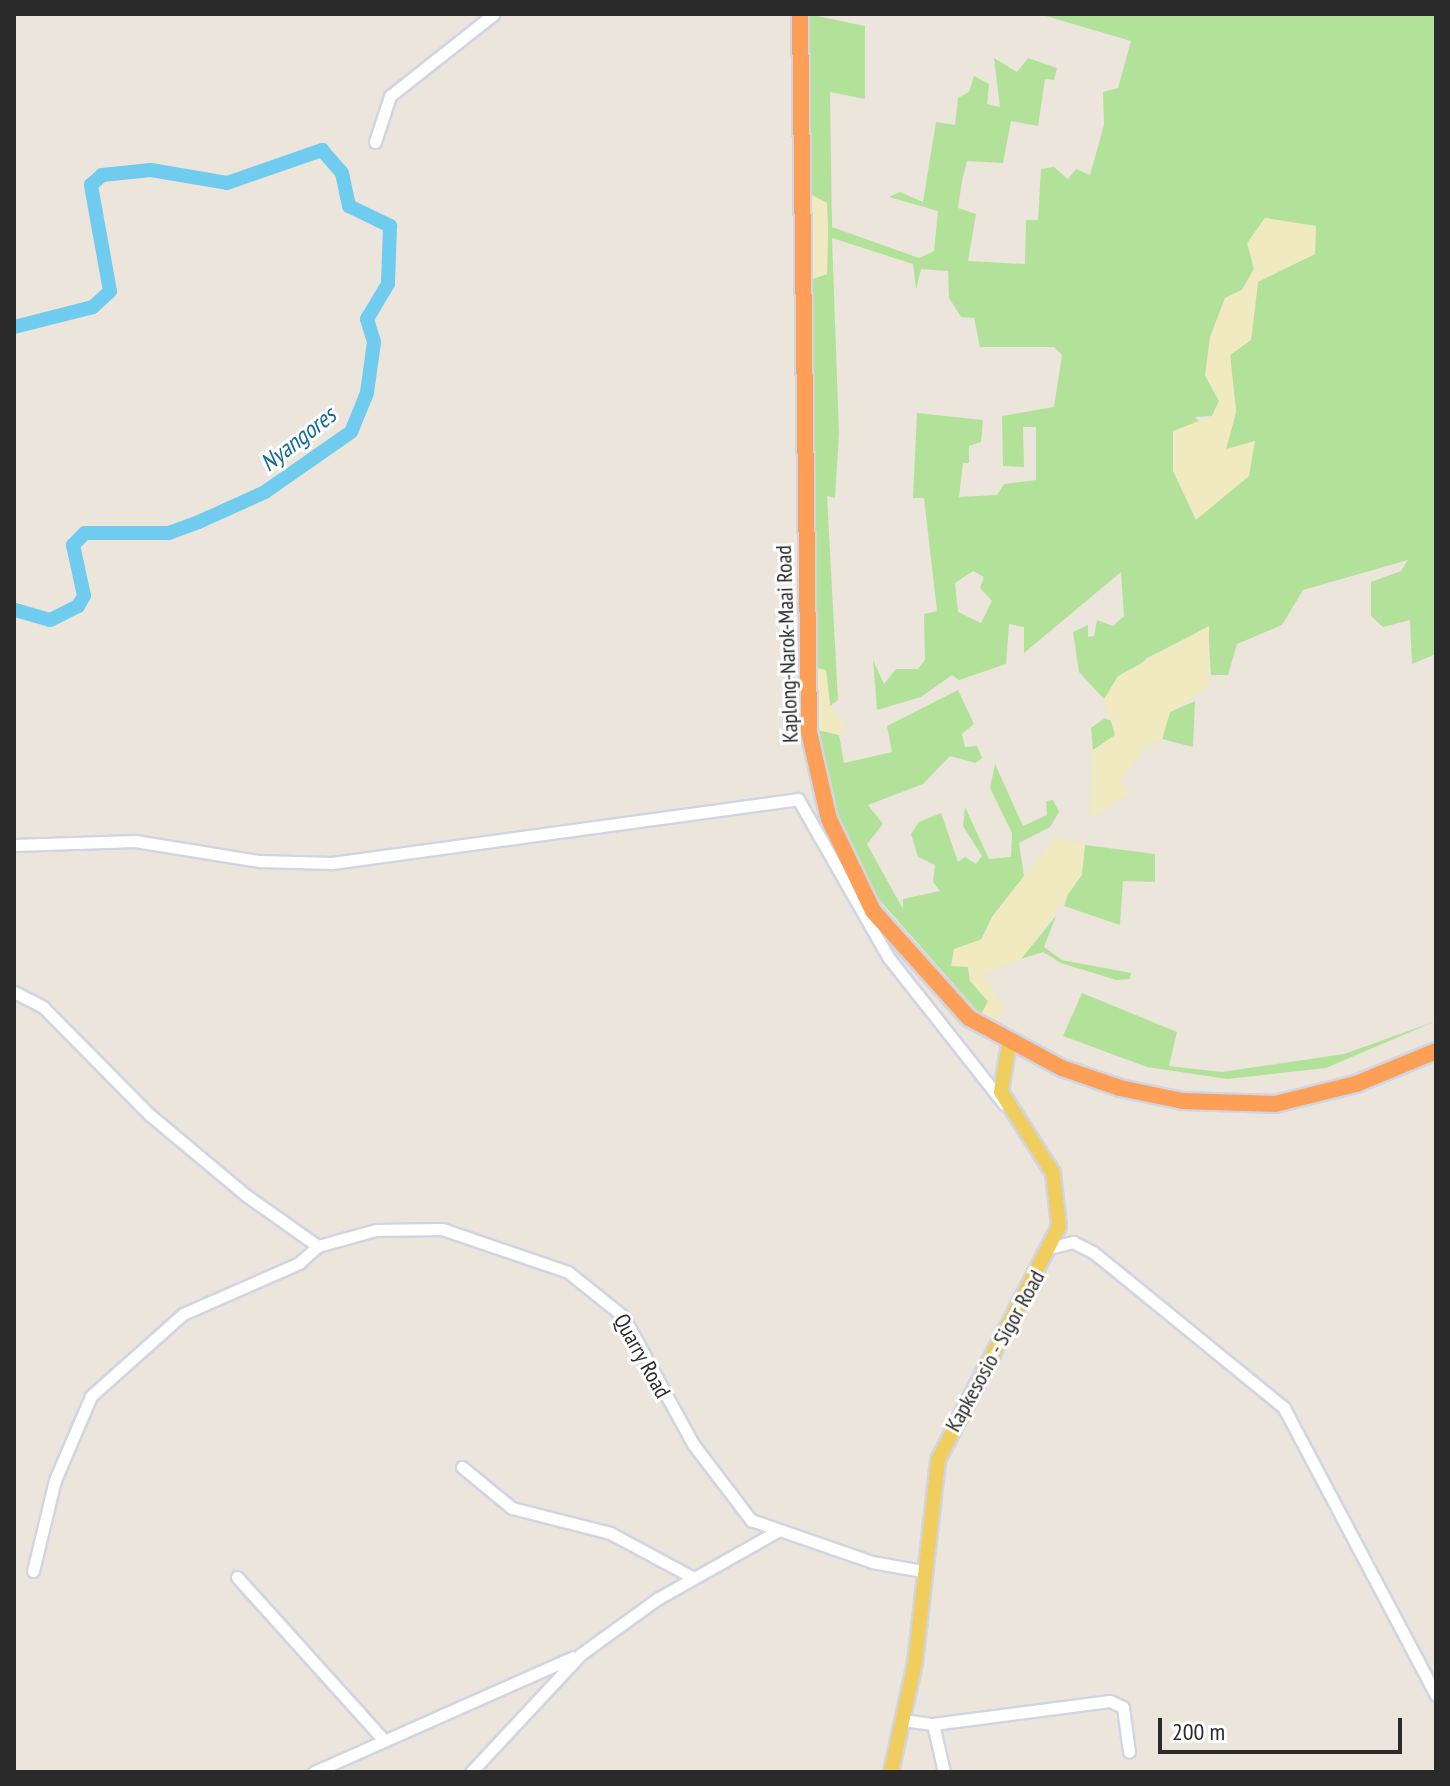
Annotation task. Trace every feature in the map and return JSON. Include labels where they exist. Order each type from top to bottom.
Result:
[{"type":"highway","name":"Kaplong-Narok-Maai Road","points":[[800,14],[807,701],[817,776],[842,853],[873,911],[957,1008],[1009,1043],[1120,1088],[1240,1104],[1325,1093],[1436,1051]]},
{"type":"main road","name":"Kapkesosio - Sigor Road","points":[[891,1772],[903,1720],[922,1571],[947,1436],[1053,1247],[1061,1212],[1056,1181],[1005,1104],[999,1073],[1009,1043]]},
{"type":"street","points":[[375,142],[390,96],[494,14]]},
{"type":"street","points":[[14,845],[135,841],[259,861],[332,863],[798,799],[888,957],[1005,1104]]},
{"type":"street","points":[[14,992],[43,1007],[150,1115],[247,1196],[318,1246],[299,1263],[175,1319],[91,1396],[55,1480],[33,1571]]},
{"type":"street","name":"Quarry Road","points":[[318,1246],[402,1227],[452,1230],[586,1281],[633,1331],[671,1409],[734,1503],[776,1532],[922,1571]]},
{"type":"street","points":[[1053,1247],[1073,1242],[1093,1252],[1284,1408],[1436,1695]]},
{"type":"street","points":[[462,1467],[512,1508],[610,1533],[694,1578]]},
{"type":"street","points":[[314,1772],[581,1654],[694,1578],[776,1532]]},
{"type":"street","points":[[237,1577],[384,1740]]},
{"type":"street","points":[[471,1772],[581,1654]]},
{"type":"street","points":[[903,1720],[933,1724],[1110,1701],[1123,1707],[1129,1752]]},
{"type":"street","points":[[933,1724],[944,1772]]},
{"type":"green space","points":[[808,14],[865,26],[865,99],[830,92],[832,227],[919,258],[934,251],[938,211],[889,197],[900,192],[923,202],[936,122],[955,125],[958,98],[969,92],[974,76],[989,84],[987,104],[1000,107],[994,58],[1017,72],[1028,58],[1057,68],[1054,80],[1045,79],[1038,126],[1011,121],[1003,163],[967,161],[962,181],[958,208],[976,214],[968,261],[1025,264],[1026,220],[1038,220],[1041,169],[1054,167],[1068,179],[1076,169],[1090,175],[1104,125],[1103,92],[1118,88],[1131,41],[1039,14],[1436,14],[1436,654],[1412,664],[1410,620],[1383,627],[1371,616],[1371,582],[1401,571],[1408,560],[1303,590],[1282,625],[1237,644],[1228,675],[1211,675],[1208,627],[1147,658],[1104,699],[1079,672],[1073,632],[1088,625],[1088,637],[1094,636],[1097,620],[1113,626],[1124,616],[1121,572],[1024,653],[1024,627],[1009,624],[1006,664],[959,680],[952,675],[921,697],[877,710],[873,660],[884,684],[896,669],[918,669],[925,660],[924,614],[937,611],[924,498],[913,498],[917,413],[983,420],[981,442],[969,446],[969,463],[963,463],[959,497],[997,495],[1004,484],[1036,480],[1036,427],[1023,427],[1024,467],[1003,466],[1002,416],[1054,407],[1062,355],[1054,347],[980,347],[974,318],[961,317],[949,298],[948,271],[921,269],[916,289],[913,264],[832,238],[839,433],[835,498],[827,496],[838,700],[830,706],[826,670],[814,668],[810,280],[827,273],[828,225],[810,194]],"holes":[[[1315,254],[1258,281],[1251,339],[1230,355],[1236,412],[1226,449],[1195,417],[1212,416],[1219,401],[1205,375],[1225,298],[1242,290],[1254,269]],[[973,571],[984,577],[980,588],[992,601],[981,623],[958,612],[955,583]]]},
{"type":"green space","points":[[958,690],[974,724],[962,734],[965,747],[977,746],[982,758],[976,763],[950,756],[923,784],[868,805],[883,824],[867,844],[903,909],[903,899],[940,891],[933,882],[935,865],[918,857],[911,834],[919,822],[941,813],[958,862],[965,857],[976,864],[982,856],[963,826],[965,807],[989,859],[1011,857],[1012,833],[990,788],[995,764],[1023,826],[1047,815],[1046,801],[1053,800],[1059,812],[1050,827],[1019,843],[1024,876],[992,917],[968,967],[970,981],[988,1001],[981,1015],[875,895],[840,822],[819,730],[839,735],[844,763],[892,752],[887,726]]},
{"type":"green space","points":[[1195,701],[1193,747],[1162,739],[1170,712]]},
{"type":"green space","points":[[1105,718],[1115,723],[1115,736],[1093,750],[1091,728]]},
{"type":"green space","points":[[1085,845],[1155,854],[1155,882],[1123,881],[1120,925],[1064,906]]},
{"type":"green space","points":[[1056,916],[1044,947],[1062,960],[1131,973],[1130,979],[1116,980],[1061,963],[1043,952],[1021,959]]},
{"type":"green space","points":[[1082,993],[1177,1032],[1169,1066],[1222,1072],[1344,1054],[1436,1021],[1326,1068],[1227,1079],[1147,1067],[1063,1036]]},
{"type":"sand","points":[[810,194],[827,203],[828,225],[827,274],[810,280]]},
{"type":"sand","points":[[1265,218],[1316,226],[1315,254],[1258,282],[1251,340],[1230,355],[1236,412],[1226,449],[1255,441],[1249,476],[1196,520],[1173,471],[1173,431],[1212,416],[1219,401],[1205,375],[1210,337],[1225,298],[1242,290],[1254,269],[1247,243]]},
{"type":"sand","points":[[1209,626],[1209,686],[1170,712],[1162,739],[1146,747],[1118,782],[1131,793],[1090,818],[1093,750],[1115,735],[1104,699],[1118,676]]},
{"type":"sand","points":[[814,668],[826,670],[830,706],[845,723],[839,735],[819,730]]},
{"type":"sand","points":[[1055,837],[1085,845],[1082,875],[1021,959],[983,974],[1003,1008],[997,1025],[981,1015],[988,1001],[970,981],[968,967],[951,966],[954,949],[985,938],[992,917]]},
{"type":"waterway","name":"Nyangores","points":[[14,327],[93,307],[110,291],[91,185],[102,175],[151,170],[227,183],[322,150],[342,173],[349,206],[390,226],[388,284],[367,319],[374,342],[367,393],[351,432],[265,492],[199,522],[169,533],[85,533],[73,545],[84,596],[78,606],[50,620],[14,610]]}]
